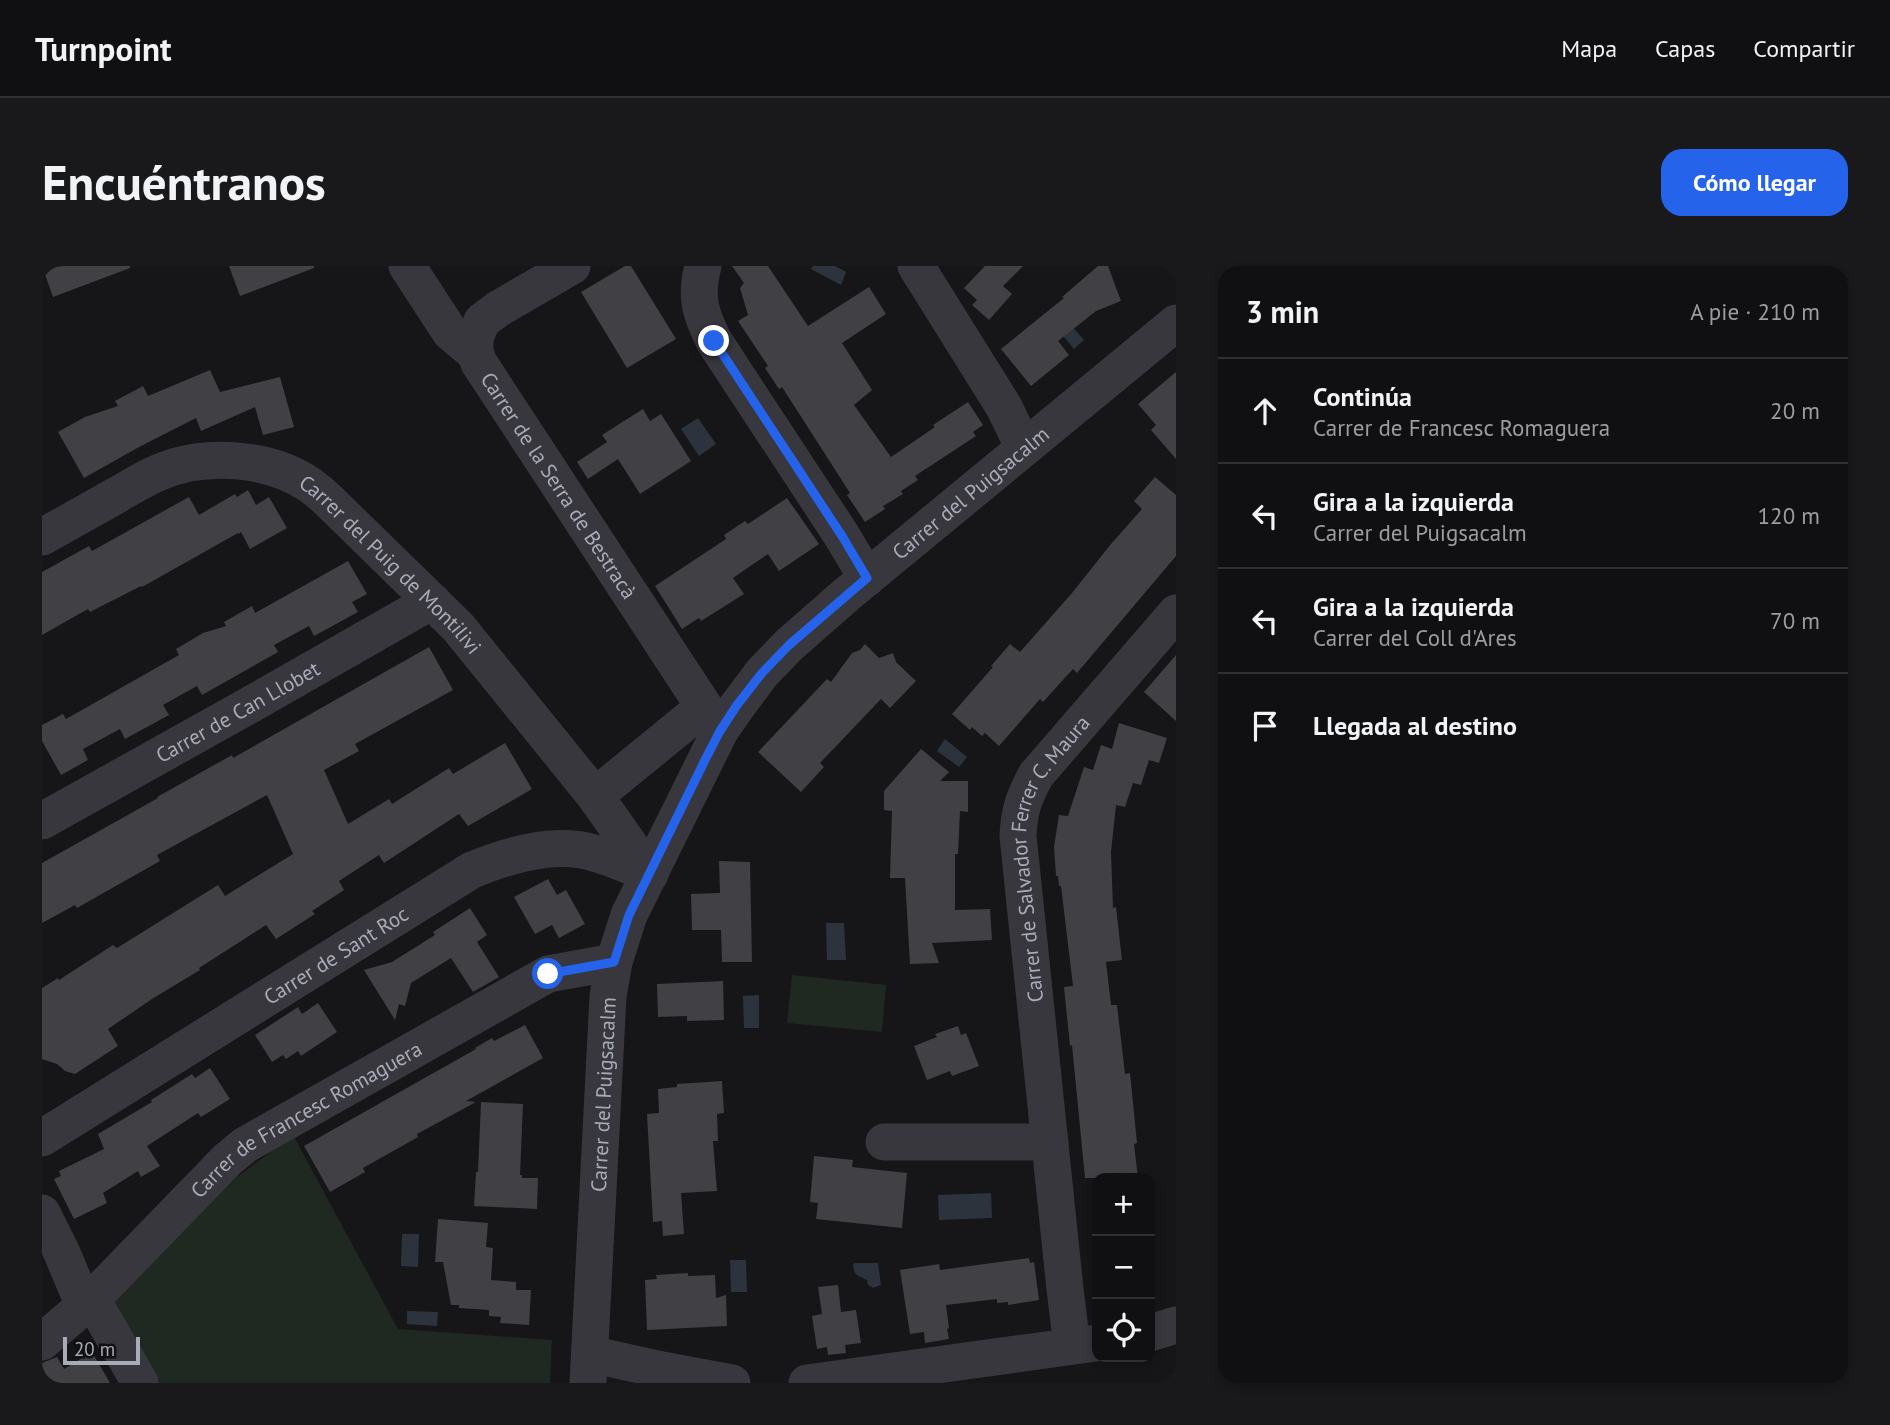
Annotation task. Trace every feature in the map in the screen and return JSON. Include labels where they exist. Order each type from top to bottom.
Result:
[{"type":"street","points":[[407,266],[450,332],[475,353]]},
{"type":"street","name":"Carrer de la Serra de Bestracà","points":[[572,266],[482,321],[475,338],[475,353],[712,719]]},
{"type":"street","points":[[702,266],[698,289],[699,304],[714,341],[867,578]]},
{"type":"street","points":[[931,273],[1024,448]]},
{"type":"street","name":"Carrer del Puigsacalm","points":[[589,1368],[608,996],[614,962],[629,915],[650,874],[712,719],[737,705],[780,654],[832,606],[1176,323]]},
{"type":"street","name":"Carrer del Puig de Montilivi","points":[[42,537],[160,472],[183,464],[242,461],[279,470],[310,485],[458,627],[595,796],[650,874]]},
{"type":"street","name":"Carrer de Can Llobet","points":[[42,821],[432,601]]},
{"type":"street","name":"Carrer de Salvador Ferrer C. Maura","points":[[1085,1344],[1050,1142],[1018,836],[1019,815],[1025,795],[1036,775],[1176,613]]},
{"type":"street","points":[[595,796],[712,719]]},
{"type":"street","name":"Carrer de Sant Roc","points":[[42,1138],[472,870],[523,853],[564,848],[592,852],[650,874]]},
{"type":"street","name":"Carrer de Francesc Romaguera","points":[[42,1342],[88,1303],[228,1158],[244,1145],[548,974],[614,962]]},
{"type":"street","points":[[884,1142],[1050,1142]]},
{"type":"street","points":[[42,1213],[88,1303],[107,1324],[140,1383]]},
{"type":"street","points":[[1155,1332],[1176,1325]]},
{"type":"street","points":[[807,1383],[1085,1344]]},
{"type":"street","points":[[589,1368],[648,1367],[732,1383]]},
{"type":"shaded area","points":[[813,266],[835,266],[846,272],[841,285],[811,269]]},
{"type":"shaded area","points":[[1064,317],[1084,340],[1074,349],[1054,325]]},
{"type":"shaded area","points":[[698,418],[716,444],[699,456],[681,429]]},
{"type":"shaded area","points":[[945,739],[967,757],[959,767],[937,751]]},
{"type":"shaded area","points":[[826,923],[844,923],[846,960],[827,960]]},
{"type":"shaded area","points":[[792,975],[886,985],[882,1032],[787,1023]]},
{"type":"shaded area","points":[[759,995],[759,1028],[744,1028],[743,996]]},
{"type":"shaded area","points":[[293,1135],[398,1329],[552,1340],[550,1383],[158,1383],[114,1299],[236,1178]]},
{"type":"shaded area","points":[[991,1193],[992,1218],[939,1220],[938,1195]]},
{"type":"shaded area","points":[[402,1234],[419,1234],[418,1267],[401,1266]]},
{"type":"shaded area","points":[[730,1260],[746,1260],[747,1292],[731,1292]]},
{"type":"shaded area","points":[[855,1263],[878,1263],[881,1285],[873,1288],[868,1285],[867,1280],[855,1273]]},
{"type":"shaded area","points":[[407,1311],[438,1312],[437,1326],[407,1324]]},
{"type":"building","points":[[42,266],[130,266],[130,268],[53,297]]},
{"type":"building","points":[[229,266],[314,266],[314,268],[240,296]]},
{"type":"building","points":[[625,266],[631,266],[676,339],[627,368],[581,292]]},
{"type":"building","points":[[732,266],[768,266],[808,326],[869,287],[886,314],[842,343],[872,390],[854,405],[891,457],[968,402],[983,425],[973,432],[976,436],[915,476],[918,480],[901,491],[903,494],[883,506],[885,509],[865,522],[847,495],[850,493],[782,387],[779,389],[765,368],[768,366],[738,321],[748,315],[740,288],[744,283]]},
{"type":"building","points":[[985,266],[1023,266],[1003,286],[1012,294],[989,320],[972,305],[977,300],[964,288]]},
{"type":"building","points":[[1098,266],[1108,266],[1121,301],[1096,311],[1058,341],[1069,355],[1031,386],[1001,349],[1064,298],[1062,297]]},
{"type":"building","points":[[210,370],[220,392],[280,377],[294,427],[263,435],[255,407],[201,431],[196,418],[84,478],[58,432],[85,417],[118,406],[115,401],[143,386],[148,396]]},
{"type":"building","points":[[1176,372],[1176,459],[1151,430],[1156,425],[1138,404]]},
{"type":"building","points":[[643,409],[650,421],[661,414],[691,461],[640,494],[618,459],[588,479],[577,462],[607,442],[602,435]]},
{"type":"building","points":[[1155,477],[1176,495],[1176,556],[1077,673],[1073,669],[1043,702],[1040,699],[999,746],[985,733],[982,736],[972,727],[970,730],[952,714],[1010,644],[1020,652],[1072,593],[1142,509],[1134,501]]},
{"type":"building","points":[[248,490],[256,505],[269,497],[287,528],[250,549],[241,532],[238,533],[142,587],[90,612],[88,609],[42,635],[42,572],[89,546],[92,551],[189,497],[199,515],[235,494],[237,497]]},
{"type":"building","points":[[787,498],[819,544],[779,571],[768,554],[733,578],[744,594],[701,621],[699,618],[682,629],[655,586],[726,539],[724,535],[745,521],[748,524]]},
{"type":"building","points":[[348,561],[367,594],[352,602],[358,612],[314,636],[309,626],[274,645],[278,652],[202,695],[197,686],[163,705],[169,715],[125,739],[120,729],[83,749],[88,760],[61,775],[42,741],[42,725],[63,714],[66,719],[179,655],[176,649],[203,633],[226,626],[224,622],[252,606],[255,613]]},
{"type":"building","points":[[865,644],[879,658],[893,653],[896,662],[916,681],[890,708],[881,699],[820,763],[824,767],[801,792],[758,752],[827,679],[831,682],[852,653]]},
{"type":"building","points":[[429,647],[453,690],[355,744],[359,751],[324,770],[348,824],[389,799],[392,804],[449,768],[453,774],[505,743],[532,789],[468,826],[459,814],[384,863],[379,855],[339,881],[344,890],[312,911],[315,914],[276,939],[266,925],[108,1029],[118,1046],[75,1074],[42,1059],[42,988],[113,945],[117,948],[218,885],[225,896],[293,854],[267,795],[157,855],[160,861],[77,908],[75,905],[42,923],[42,863]]},
{"type":"building","points":[[1176,655],[1176,721],[1144,692]]},
{"type":"building","points":[[1119,723],[1167,738],[1159,763],[1149,760],[1141,785],[1133,783],[1125,807],[1116,805],[1111,852],[1113,908],[1116,907],[1122,960],[1106,962],[1111,1005],[1117,1005],[1125,1074],[1130,1073],[1137,1173],[1092,1173],[1092,1178],[1085,1178],[1064,987],[1073,986],[1054,847],[1059,815],[1068,816],[1084,767],[1093,770],[1101,745],[1112,749]]},
{"type":"building","points":[[921,749],[949,772],[940,781],[968,781],[968,812],[960,811],[958,854],[955,854],[955,910],[990,909],[992,940],[932,943],[939,963],[910,964],[905,878],[890,878],[892,811],[884,810],[884,791]]},
{"type":"building","points":[[719,861],[750,862],[752,962],[722,962],[721,930],[692,930],[691,894],[720,893]]},
{"type":"building","points":[[548,879],[557,895],[566,890],[585,924],[559,938],[552,925],[535,934],[514,897]]},
{"type":"building","points":[[470,908],[487,935],[477,942],[499,977],[473,992],[451,958],[411,983],[405,1006],[399,1004],[395,1020],[364,970],[392,962],[435,935],[433,932]]},
{"type":"building","points":[[723,981],[724,1020],[687,1021],[687,1016],[658,1017],[657,984]]},
{"type":"building","points":[[318,1003],[337,1032],[301,1056],[298,1051],[286,1059],[283,1055],[272,1062],[255,1035],[298,1007],[302,1014]]},
{"type":"building","points":[[525,1025],[543,1058],[466,1101],[476,1102],[417,1134],[418,1137],[363,1168],[365,1172],[330,1192],[304,1146],[492,1038],[494,1041]]},
{"type":"building","points":[[958,1026],[961,1035],[966,1033],[979,1066],[952,1076],[950,1071],[927,1080],[914,1046],[937,1037],[935,1034]]},
{"type":"building","points":[[210,1068],[230,1099],[201,1117],[198,1113],[147,1146],[160,1166],[141,1177],[138,1171],[103,1193],[107,1203],[74,1219],[54,1179],[61,1176],[59,1171],[104,1149],[98,1134],[192,1074],[195,1078]]},
{"type":"building","points":[[722,1081],[724,1113],[717,1114],[718,1141],[713,1141],[717,1191],[681,1193],[684,1234],[663,1236],[662,1221],[653,1222],[647,1114],[659,1113],[658,1089],[677,1087],[677,1084]]},
{"type":"building","points":[[481,1102],[523,1104],[520,1175],[522,1178],[538,1178],[537,1209],[474,1206]]},
{"type":"building","points":[[814,1156],[853,1160],[852,1167],[907,1173],[902,1228],[816,1219],[818,1203],[810,1202]]},
{"type":"building","points":[[438,1219],[488,1223],[486,1247],[493,1248],[491,1280],[516,1282],[516,1290],[531,1290],[529,1325],[500,1323],[501,1317],[489,1316],[489,1310],[451,1305],[443,1262],[435,1262]]},
{"type":"building","points":[[1029,1258],[1030,1263],[1034,1262],[1039,1300],[1008,1305],[1008,1302],[997,1303],[997,1299],[946,1305],[949,1339],[925,1343],[924,1332],[910,1334],[900,1270],[939,1264],[940,1270]]},
{"type":"building","points":[[688,1273],[688,1276],[715,1275],[716,1298],[726,1295],[727,1326],[647,1330],[645,1280],[657,1279],[656,1275]]},
{"type":"building","points":[[838,1285],[841,1312],[856,1310],[861,1343],[845,1345],[846,1353],[828,1355],[827,1347],[817,1349],[812,1316],[822,1314],[818,1287]]},
{"type":"building","points":[[92,1352],[110,1383],[42,1383],[42,1363],[57,1357],[64,1369]]},
{"type":"route","points":[[548,974],[614,962],[629,915],[706,758],[737,705],[789,645],[867,578],[714,341]]}]
